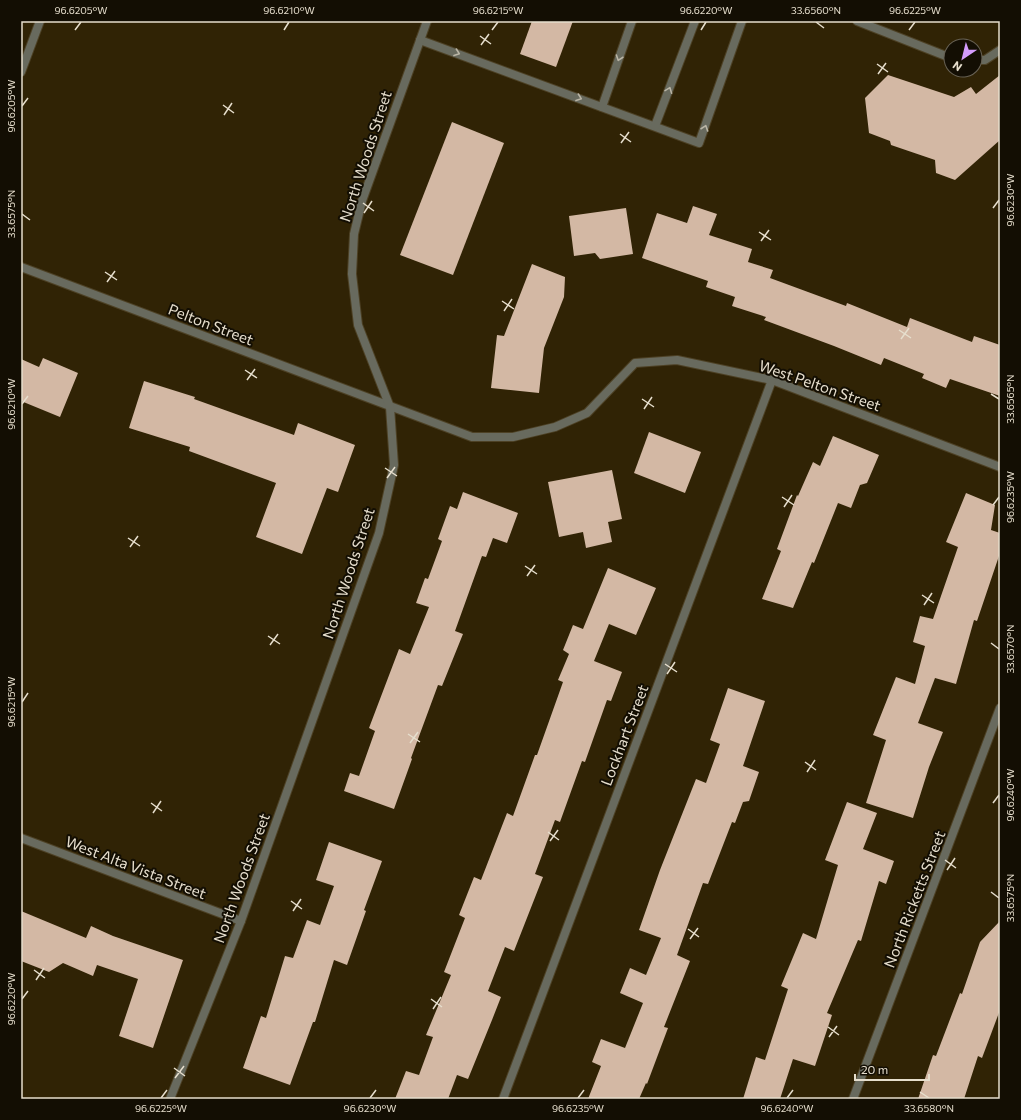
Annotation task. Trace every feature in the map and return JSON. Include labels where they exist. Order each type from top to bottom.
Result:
[{"type":"street","points":[[21,72],[40,21]]},
{"type":"street","name":"North Woods Street","points":[[170,1099],[241,921],[379,533],[394,465],[390,407],[358,325],[352,274],[354,234],[362,201],[427,21]]},
{"type":"street","points":[[602,107],[632,21]]},
{"type":"street","points":[[655,126],[695,21]]},
{"type":"street","points":[[420,40],[699,143],[742,21]]},
{"type":"street","points":[[857,21],[867,23],[943,55]]},
{"type":"street","points":[[983,60],[1000,50]]},
{"type":"street","name":"Pelton Street","points":[[21,267],[390,407]]},
{"type":"street","name":"West Pelton Street","points":[[390,407],[472,437],[513,437],[555,427],[587,413],[635,363],[677,360],[772,380],[1000,467]]},
{"type":"street","name":"Lockhart Street","points":[[503,1099],[772,380]]},
{"type":"street","name":"North Ricketts Street","points":[[854,1099],[1000,708]]},
{"type":"street","name":"West Alta Vista Street","points":[[21,838],[241,921]]},
{"type":"building","points":[[532,21],[573,21],[556,67],[520,54]]},
{"type":"building","points":[[888,75],[954,97],[971,87],[976,94],[1000,75],[1000,140],[955,180],[936,173],[935,160],[891,145],[890,141],[869,133],[865,98]]},
{"type":"building","points":[[452,122],[504,143],[453,275],[400,255]]},
{"type":"building","points":[[693,206],[717,214],[709,235],[752,249],[748,262],[773,270],[770,278],[846,306],[847,303],[907,327],[910,318],[972,342],[974,336],[1000,345],[1000,396],[950,379],[946,388],[922,378],[924,374],[884,358],[881,365],[764,320],[766,317],[732,306],[735,297],[706,287],[708,281],[642,258],[657,213],[687,223]]},
{"type":"building","points":[[626,208],[633,254],[600,259],[595,253],[574,256],[569,216]]},
{"type":"building","points":[[532,264],[565,277],[564,297],[544,348],[539,393],[491,388],[497,335],[504,336]]},
{"type":"building","points":[[43,358],[78,373],[60,417],[21,401],[21,359],[39,367]]},
{"type":"building","points":[[144,381],[195,397],[194,399],[294,435],[298,423],[355,445],[338,492],[327,488],[302,554],[256,537],[276,483],[189,451],[190,447],[129,428]]},
{"type":"building","points":[[649,432],[701,452],[685,493],[634,473]]},
{"type":"building","points":[[833,436],[879,455],[867,483],[860,485],[851,508],[838,503],[814,563],[812,562],[793,608],[762,599],[781,551],[777,549],[797,495],[798,496],[813,462],[820,466]]},
{"type":"building","points":[[612,470],[622,519],[608,522],[612,542],[586,548],[583,532],[559,537],[548,482]]},
{"type":"building","points":[[463,492],[518,513],[507,543],[493,538],[486,557],[482,556],[455,631],[463,634],[442,686],[438,685],[394,809],[344,791],[350,773],[359,776],[375,731],[369,728],[399,649],[410,654],[429,607],[416,603],[425,578],[428,579],[442,541],[438,539],[450,506],[457,509]]},
{"type":"building","points":[[966,493],[995,505],[991,530],[1000,533],[1000,553],[977,621],[974,620],[956,684],[935,678],[918,723],[943,732],[929,767],[913,818],[866,803],[886,740],[873,735],[896,677],[915,684],[925,646],[913,642],[920,616],[933,619],[958,547],[946,542]]},
{"type":"building","points":[[608,568],[656,588],[636,635],[609,624],[594,661],[622,672],[611,701],[607,700],[585,762],[582,761],[560,822],[555,820],[535,874],[543,877],[514,951],[505,947],[488,991],[501,997],[492,1020],[468,1079],[457,1075],[448,1099],[395,1099],[406,1071],[419,1075],[433,1037],[426,1035],[451,975],[444,972],[465,918],[459,915],[474,877],[481,880],[507,813],[513,816],[563,682],[558,680],[569,654],[563,650],[573,625],[583,629]]},
{"type":"building","points":[[728,688],[765,701],[743,766],[759,772],[749,801],[743,802],[735,823],[732,822],[708,884],[703,883],[677,955],[690,961],[664,1027],[668,1028],[647,1084],[646,1083],[639,1099],[588,1099],[601,1066],[592,1062],[601,1039],[625,1048],[643,1003],[620,993],[630,968],[646,975],[661,938],[639,930],[660,870],[696,779],[706,783],[720,744],[710,740]]},
{"type":"building","points":[[847,802],[877,813],[863,849],[894,861],[886,884],[879,881],[861,941],[858,940],[827,1013],[832,1015],[815,1066],[793,1059],[780,1099],[743,1099],[756,1057],[765,1060],[788,989],[781,986],[803,933],[816,939],[838,865],[825,860]]},
{"type":"building","points":[[329,842],[382,861],[364,910],[366,911],[347,965],[334,960],[315,1022],[313,1022],[290,1085],[243,1068],[261,1016],[266,1018],[285,956],[293,958],[307,920],[320,925],[334,886],[316,880]]},
{"type":"building","points":[[21,911],[86,938],[91,926],[113,936],[183,960],[153,1048],[119,1036],[138,979],[97,965],[93,976],[63,963],[49,972],[21,961]]},
{"type":"building","points":[[1000,921],[1000,1010],[982,1058],[978,1056],[964,1099],[918,1099],[933,1055],[936,1056],[960,993],[962,994],[980,942]]}]
